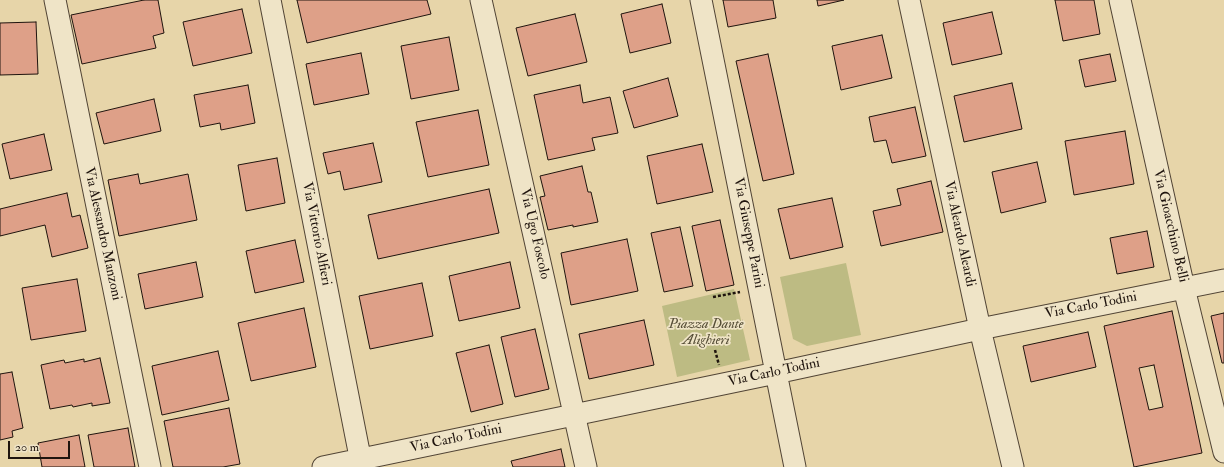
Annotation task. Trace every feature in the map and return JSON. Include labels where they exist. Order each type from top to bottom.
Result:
[{"type":"street","name":"Via Alessandro Manzoni","points":[[55,0],[150,467]]},
{"type":"street","name":"Via Vittorio Alfieri","points":[[270,0],[361,463]]},
{"type":"street","name":"Via Ugo Foscolo","points":[[481,0],[586,467]]},
{"type":"street","name":"Via Giuseppe Parini","points":[[701,0],[795,467]]},
{"type":"street","name":"Via Aleardo Aleardi","points":[[909,0],[980,329],[1012,467]]},
{"type":"street","name":"Via Gioacchino Belli","points":[[1120,0],[1184,288],[1224,452]]},
{"type":"street","name":"Via Carlo Todini","points":[[323,467],[361,463],[574,414],[980,329],[1224,280]]},
{"type":"path","points":[[713,297],[759,288]]},
{"type":"path","points":[[733,324],[743,321]]},
{"type":"path","points":[[715,350],[719,365]]},
{"type":"green space","points":[[846,263],[861,335],[807,346],[793,339],[780,277]]},
{"type":"green space","name":"Piazza Dante Alighieri","points":[[734,289],[750,360],[677,377],[662,306]]},
{"type":"building","points":[[144,0],[158,0],[164,33],[153,36],[156,48],[82,64],[71,15]]},
{"type":"building","points":[[297,0],[427,0],[431,14],[307,43]]},
{"type":"building","points":[[723,0],[773,0],[776,18],[728,27]]},
{"type":"building","points":[[817,0],[844,0],[818,6]]},
{"type":"building","points":[[1055,0],[1094,0],[1100,34],[1063,41]]},
{"type":"building","points":[[662,4],[671,43],[630,53],[621,14]]},
{"type":"building","points":[[242,9],[252,53],[193,66],[183,22]]},
{"type":"building","points":[[992,12],[1002,54],[952,65],[943,23]]},
{"type":"building","points":[[575,14],[587,62],[528,76],[516,28]]},
{"type":"building","points":[[36,22],[38,74],[0,75],[0,23]]},
{"type":"building","points":[[882,35],[892,78],[841,90],[832,46]]},
{"type":"building","points":[[449,37],[459,90],[411,99],[401,46]]},
{"type":"building","points":[[361,53],[369,94],[314,105],[306,64]]},
{"type":"building","points":[[768,54],[794,174],[763,181],[736,61]]},
{"type":"building","points":[[1110,54],[1116,81],[1085,87],[1079,60]]},
{"type":"building","points":[[668,78],[678,116],[634,128],[623,91]]},
{"type":"building","points":[[1012,83],[1022,129],[964,142],[954,96]]},
{"type":"building","points":[[248,85],[255,123],[221,130],[220,123],[200,127],[194,95]]},
{"type":"building","points":[[580,85],[583,103],[610,97],[618,133],[592,138],[595,150],[548,160],[534,95]]},
{"type":"building","points":[[154,99],[161,131],[104,144],[96,113]]},
{"type":"building","points":[[915,107],[926,156],[892,163],[886,140],[874,142],[869,117]]},
{"type":"building","points":[[478,110],[489,165],[428,177],[416,122]]},
{"type":"building","points":[[1125,131],[1134,184],[1074,195],[1065,141]]},
{"type":"building","points":[[44,134],[52,170],[10,179],[2,144]]},
{"type":"building","points":[[373,143],[382,182],[344,190],[340,171],[328,174],[323,153]]},
{"type":"building","points":[[702,144],[713,192],[657,204],[647,156]]},
{"type":"building","points":[[277,158],[285,203],[246,211],[238,165]]},
{"type":"building","points":[[1037,162],[1046,202],[1001,213],[992,172]]},
{"type":"building","points":[[582,166],[588,192],[591,192],[598,222],[548,230],[540,197],[545,196],[540,176]]},
{"type":"building","points":[[138,174],[140,184],[188,174],[197,220],[119,236],[108,180]]},
{"type":"building","points":[[931,181],[943,232],[881,246],[873,211],[901,205],[897,189]]},
{"type":"building","points":[[489,189],[499,233],[378,259],[368,215]]},
{"type":"building","points":[[67,193],[72,217],[80,215],[88,248],[52,257],[45,225],[0,236],[0,209]]},
{"type":"building","points":[[832,198],[843,247],[790,259],[778,209]]},
{"type":"building","points":[[720,220],[734,285],[706,291],[692,226]]},
{"type":"building","points":[[680,227],[693,286],[664,292],[651,233]]},
{"type":"building","points":[[1147,231],[1154,267],[1117,274],[1110,238]]},
{"type":"building","points":[[627,239],[638,291],[571,305],[561,253]]},
{"type":"building","points":[[295,240],[304,282],[255,293],[246,251]]},
{"type":"building","points":[[196,262],[203,297],[145,309],[138,274]]},
{"type":"building","points":[[510,262],[520,308],[459,321],[449,276]]},
{"type":"building","points":[[77,279],[86,331],[31,340],[22,288]]},
{"type":"building","points":[[422,283],[433,336],[370,349],[359,296]]},
{"type":"building","points":[[304,308],[316,367],[251,381],[238,323]]},
{"type":"building","points":[[1172,311],[1202,453],[1134,467],[1104,326]],"holes":[[[1154,365],[1163,407],[1149,410],[1139,368]]]},
{"type":"building","points":[[1224,313],[1224,363],[1222,363],[1211,316]]},
{"type":"building","points":[[644,320],[654,365],[589,379],[579,334]]},
{"type":"building","points":[[535,329],[549,389],[515,397],[501,337]]},
{"type":"building","points":[[1088,332],[1096,367],[1031,382],[1023,346]]},
{"type":"building","points":[[489,345],[503,404],[471,412],[456,353]]},
{"type":"building","points":[[218,351],[229,400],[162,415],[152,366]]},
{"type":"building","points":[[100,358],[110,403],[92,406],[92,403],[73,407],[72,405],[50,409],[41,365],[64,360],[65,363],[84,359],[84,362]]},
{"type":"building","points":[[12,372],[23,428],[12,431],[13,437],[0,440],[0,374]]},
{"type":"building","points":[[229,408],[240,464],[223,467],[173,467],[164,421]]},
{"type":"building","points":[[128,428],[135,467],[94,467],[88,435]]},
{"type":"building","points":[[79,435],[85,467],[42,467],[38,443]]},
{"type":"building","points":[[561,449],[565,467],[513,467],[511,461]]}]
